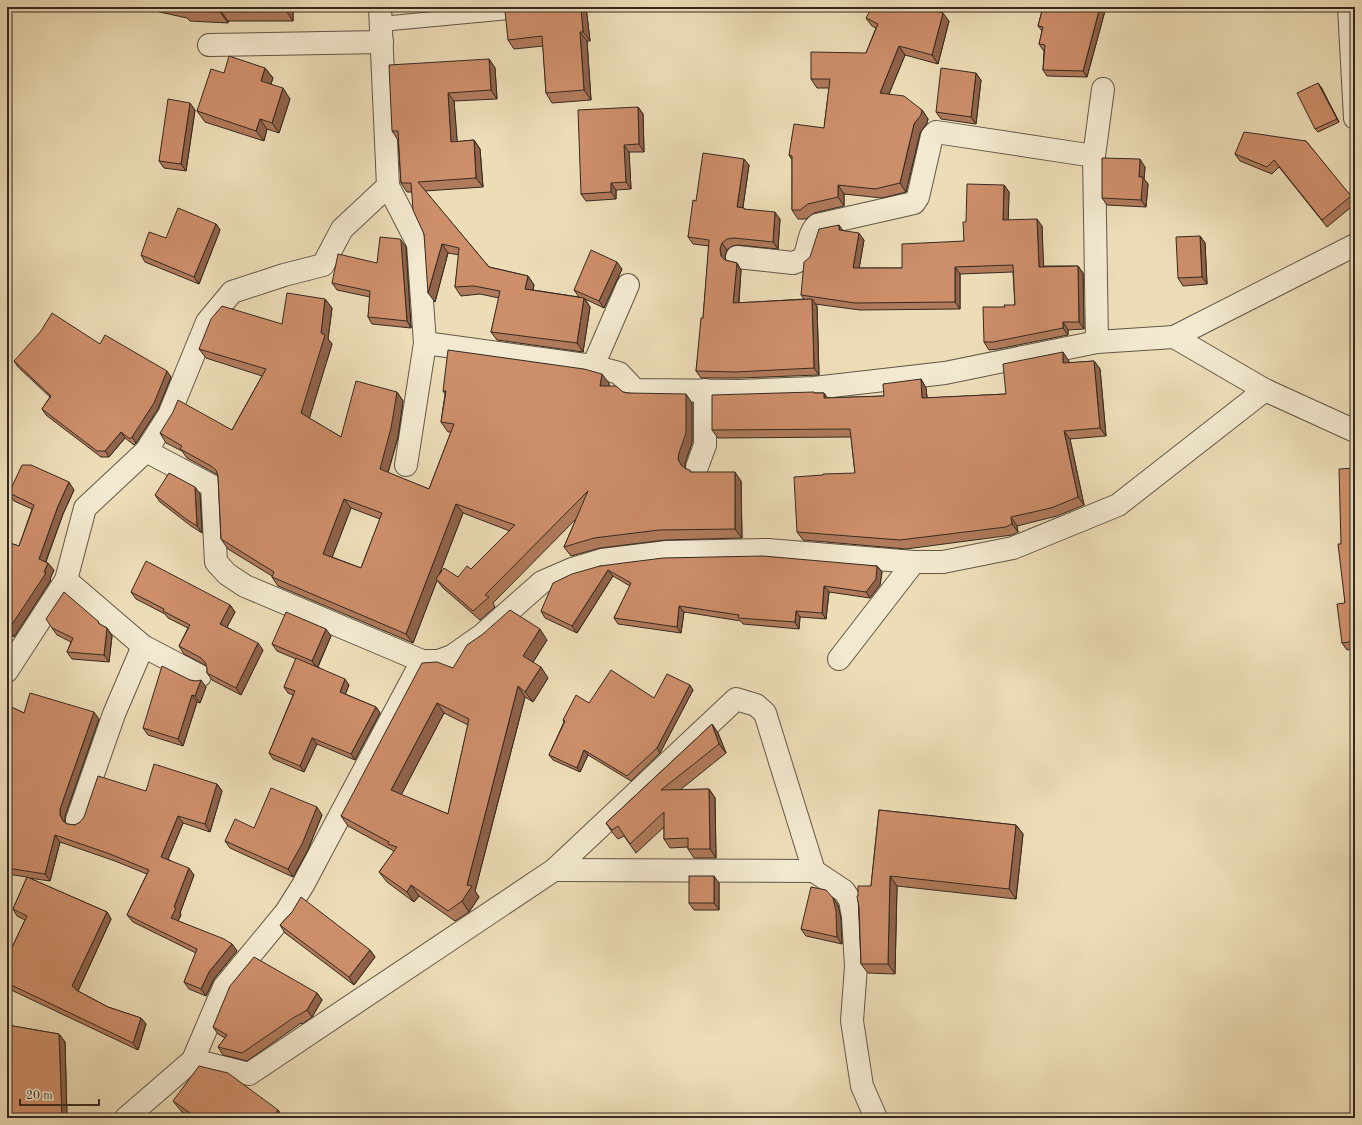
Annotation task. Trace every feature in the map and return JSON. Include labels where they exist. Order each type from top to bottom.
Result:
[{"type":"street","points":[[1349,7],[1355,118]]},
{"type":"street","points":[[209,45],[381,24],[388,186],[418,244],[425,343],[406,465]]},
{"type":"street","points":[[1097,342],[1094,156],[1103,89]]},
{"type":"street","points":[[737,257],[793,263],[803,259],[808,251],[811,231],[817,225],[914,203],[918,197],[932,136],[936,132],[1094,156]]},
{"type":"street","points":[[7,671],[66,580],[85,508],[146,451],[169,415],[207,322],[232,292],[284,275],[323,265],[342,229],[388,186]]},
{"type":"street","points":[[425,343],[593,366],[619,373],[635,390],[740,391],[814,388],[945,372],[1097,342],[1174,337],[1355,244]]},
{"type":"street","points":[[593,366],[628,285]]},
{"type":"street","points":[[1174,337],[1265,390],[1355,431]]},
{"type":"street","points":[[697,467],[705,445],[705,390]]},
{"type":"street","points":[[146,451],[212,486],[216,562],[227,574],[245,586],[422,661],[438,661],[452,656],[482,635],[542,582],[572,569],[602,560],[667,552],[768,550],[914,562],[943,562],[1012,548],[1118,505],[1265,390]]},
{"type":"street","points":[[839,659],[914,562]]},
{"type":"street","points":[[66,580],[144,646],[200,676]]},
{"type":"street","points":[[77,820],[114,714],[144,646]]},
{"type":"street","points":[[126,1118],[193,1060],[224,987],[286,912],[303,885],[422,661]]},
{"type":"street","points":[[193,1060],[249,1074],[554,870],[736,699],[756,705],[765,713],[814,871]]},
{"type":"street","points":[[554,870],[814,871],[844,891],[850,900],[853,917],[856,966],[852,1021],[862,1086],[876,1118]]},
{"type":"lane","points":[[381,24],[510,12]]},
{"type":"building","points":[[182,7],[285,7],[285,9],[220,10],[220,12],[182,10]]},
{"type":"building","points":[[511,7],[581,7],[583,32],[580,32],[584,90],[546,93],[542,36],[508,40],[505,11]]},
{"type":"building","points":[[872,7],[922,7],[943,13],[932,55],[899,46],[880,93],[904,96],[922,110],[921,115],[914,124],[900,183],[875,189],[838,185],[838,197],[808,204],[800,210],[792,210],[792,156],[789,155],[794,124],[824,128],[830,79],[811,79],[811,52],[866,53],[878,24],[866,18]]},
{"type":"building","points":[[1043,7],[1100,7],[1083,71],[1043,70],[1045,45],[1039,44],[1043,27],[1038,26]]},
{"type":"building","points":[[229,56],[265,68],[261,81],[283,88],[272,123],[260,119],[256,131],[197,111],[211,69],[224,73]]},
{"type":"building","points":[[489,59],[491,90],[448,93],[451,142],[474,140],[476,178],[418,182],[489,267],[528,276],[525,289],[584,298],[577,343],[491,332],[500,291],[474,286],[455,287],[459,248],[442,244],[428,293],[424,234],[413,210],[411,183],[401,183],[398,131],[392,131],[389,65]]},
{"type":"building","points":[[941,68],[976,73],[971,117],[936,112]]},
{"type":"building","points":[[1318,83],[1337,119],[1315,129],[1297,93]]},
{"type":"building","points":[[168,99],[190,103],[181,164],[159,161]]},
{"type":"building","points":[[638,107],[639,144],[624,145],[626,182],[611,183],[611,192],[581,194],[578,110]]},
{"type":"building","points":[[1244,132],[1306,141],[1351,196],[1322,220],[1274,160],[1267,167],[1235,154]]},
{"type":"building","points":[[703,153],[744,159],[737,207],[775,212],[773,242],[734,238],[727,239],[722,243],[720,249],[721,256],[725,260],[737,263],[733,303],[812,299],[814,368],[735,372],[696,371],[701,318],[703,318],[709,240],[688,237],[693,200],[696,201]]},
{"type":"building","points":[[1102,158],[1140,159],[1139,177],[1143,177],[1141,200],[1102,198]]},
{"type":"building","points":[[967,184],[1004,185],[1003,220],[1037,219],[1039,267],[1078,266],[1079,322],[1063,322],[1063,328],[993,342],[984,342],[983,307],[1005,307],[1004,305],[1015,305],[1013,265],[955,267],[955,302],[855,303],[801,295],[804,262],[810,257],[819,229],[839,225],[839,230],[859,233],[853,268],[902,268],[902,244],[964,241],[963,222],[966,222]]},
{"type":"building","points":[[178,208],[216,224],[194,277],[141,255],[149,232],[166,238]]},
{"type":"building","points":[[1200,236],[1202,277],[1178,278],[1176,237]]},
{"type":"building","points":[[380,237],[400,239],[401,241],[407,321],[368,317],[370,291],[332,283],[338,254],[377,263]]},
{"type":"building","points":[[591,250],[617,262],[599,301],[574,290]]},
{"type":"building","points":[[287,293],[325,299],[321,333],[325,335],[301,413],[341,437],[356,381],[397,392],[391,428],[380,469],[429,489],[454,424],[441,422],[446,391],[443,391],[448,350],[584,369],[602,374],[600,386],[616,386],[623,392],[628,393],[686,394],[686,433],[678,459],[681,465],[690,470],[690,472],[735,472],[735,529],[659,530],[594,538],[564,547],[588,491],[485,595],[489,597],[473,611],[436,579],[444,568],[458,577],[467,566],[471,569],[515,525],[456,504],[406,634],[272,577],[274,572],[221,539],[218,476],[216,470],[180,449],[182,446],[160,433],[173,412],[178,400],[232,430],[266,369],[199,349],[211,319],[222,306],[282,324]],"holes":[[[344,499],[382,513],[361,568],[323,554]]]},
{"type":"building","points":[[52,313],[100,344],[105,335],[167,371],[154,403],[130,439],[121,432],[105,451],[97,451],[42,409],[51,396],[14,361],[41,331]]},
{"type":"building","points":[[1063,352],[1063,363],[1094,361],[1100,428],[1064,431],[1078,497],[1051,508],[1011,517],[1012,524],[1006,527],[900,540],[797,532],[794,477],[855,473],[850,429],[712,430],[712,395],[814,392],[824,393],[824,398],[884,396],[883,384],[921,379],[922,398],[1006,394],[1003,364]]},
{"type":"building","points":[[22,465],[31,465],[69,482],[58,506],[39,559],[48,563],[44,572],[46,573],[9,629],[7,628],[7,542],[19,546],[34,505],[9,493]]},
{"type":"building","points":[[1355,468],[1355,641],[1342,643],[1337,604],[1345,603],[1338,544],[1341,544],[1339,469]]},
{"type":"building","points":[[169,473],[195,487],[197,526],[155,495]]},
{"type":"building","points":[[763,556],[877,566],[876,579],[866,592],[824,586],[822,613],[796,611],[795,622],[738,618],[739,615],[679,606],[677,627],[614,618],[631,583],[608,570],[572,626],[541,611],[553,583],[572,574],[600,566],[663,558]]},
{"type":"building","points":[[146,561],[230,605],[220,624],[258,643],[236,688],[207,673],[205,662],[201,658],[179,646],[190,625],[163,611],[164,609],[131,592]]},
{"type":"building","points":[[64,592],[99,622],[98,623],[107,628],[104,655],[67,652],[73,638],[52,628],[46,619]]},
{"type":"building","points":[[510,610],[540,629],[523,656],[541,667],[525,692],[518,686],[467,885],[472,886],[462,901],[448,911],[411,885],[407,892],[379,872],[397,847],[388,844],[389,842],[341,816],[422,663],[437,662],[453,668],[467,645],[483,634]],"holes":[[[437,703],[469,719],[448,814],[391,790]]]},
{"type":"building","points":[[286,612],[326,629],[312,661],[272,644]]},
{"type":"building","points":[[296,658],[345,679],[340,692],[376,707],[351,754],[312,738],[300,766],[269,753],[295,691],[284,687]]},
{"type":"building","points":[[162,666],[190,680],[201,680],[195,696],[192,695],[178,739],[143,728]]},
{"type":"building","points":[[611,670],[654,698],[667,674],[690,685],[657,748],[627,776],[584,750],[577,768],[549,755],[565,721],[563,720],[576,695],[589,703]]},
{"type":"building","points":[[30,693],[94,712],[60,809],[60,815],[63,821],[67,824],[75,825],[84,817],[98,776],[146,791],[154,764],[217,784],[205,824],[178,816],[161,857],[189,868],[174,907],[176,908],[171,918],[224,939],[232,944],[209,972],[201,989],[184,982],[197,949],[127,915],[149,870],[110,854],[55,835],[45,874],[7,868],[7,705],[24,713]]},
{"type":"building","points":[[712,724],[719,744],[661,790],[709,789],[710,849],[688,849],[688,838],[664,839],[664,812],[630,844],[618,826],[612,830],[606,823]]},
{"type":"building","points":[[271,788],[317,807],[302,844],[288,869],[225,841],[235,819],[254,828]]},
{"type":"building","points":[[879,810],[1016,825],[1009,889],[890,876],[888,964],[861,964],[859,907],[857,896],[858,886],[871,886]]},
{"type":"building","points":[[689,876],[714,876],[714,903],[689,903]]},
{"type":"building","points":[[27,877],[107,912],[72,986],[76,990],[108,1007],[141,1018],[133,1043],[7,983],[7,958],[27,916],[13,909]]},
{"type":"building","points":[[811,887],[826,890],[833,898],[836,911],[837,937],[801,929]]},
{"type":"building","points":[[301,897],[370,950],[349,977],[280,925],[292,912]]},
{"type":"building","points":[[254,957],[317,993],[307,1010],[242,1053],[218,1047],[227,1035],[213,1027],[230,986]]},
{"type":"building","points":[[7,1025],[59,1034],[62,1118],[7,1118],[10,1062],[7,1061]]},
{"type":"building","points":[[199,1066],[228,1073],[278,1110],[272,1118],[197,1118],[173,1101]]}]
